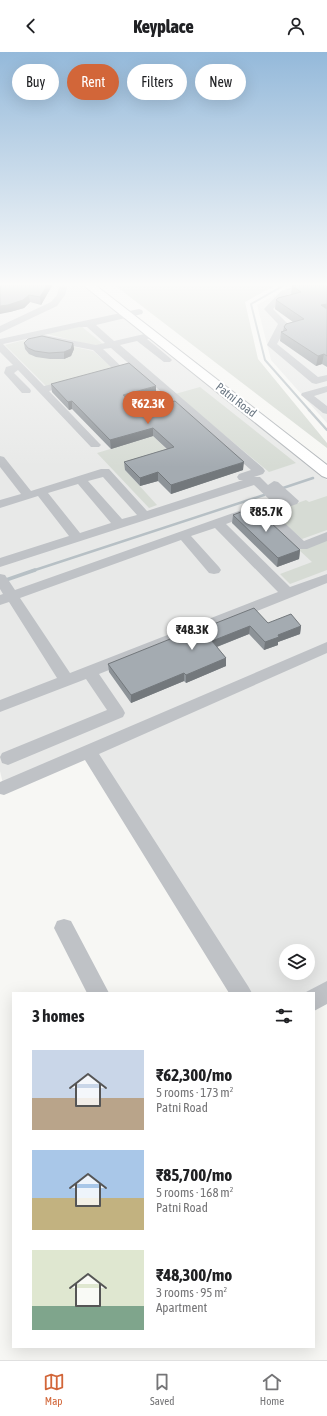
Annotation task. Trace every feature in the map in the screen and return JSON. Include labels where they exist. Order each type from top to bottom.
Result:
[{"type":"main road","name":"Patni Road","points":[[166,345],[327,473]]},
{"type":"main road","name":"Patni Road","points":[[175,345],[291,428]]},
{"type":"lane","points":[[81,345],[96,348],[112,345]]},
{"type":"lane","points":[[112,345],[262,477],[293,501],[264,511],[302,546],[327,536]]},
{"type":"lane","points":[[148,345],[167,360]]},
{"type":"lane","points":[[272,345],[316,381],[327,378]]},
{"type":"lane","points":[[0,346],[94,445]]},
{"type":"lane","points":[[42,390],[120,370],[96,348]]},
{"type":"lane","points":[[0,361],[26,391]]},
{"type":"lane","points":[[9,371],[20,367]]},
{"type":"lane","points":[[327,389],[306,395],[327,411]]},
{"type":"lane","points":[[0,458],[77,538]]},
{"type":"lane","points":[[0,504],[105,472],[145,516]]},
{"type":"lane","points":[[161,503],[262,477]]},
{"type":"lane","points":[[0,564],[262,477]]},
{"type":"lane","points":[[6,598],[184,536],[278,501],[262,477]]},
{"type":"lane","points":[[80,479],[119,524]]},
{"type":"lane","points":[[218,523],[287,593]]},
{"type":"lane","points":[[184,536],[214,570]]},
{"type":"lane","points":[[0,578],[6,598],[67,680]]},
{"type":"lane","points":[[0,706],[327,578]]},
{"type":"lane","points":[[4,788],[327,647]]},
{"type":"lane","points":[[8,758],[117,712],[89,671]]},
{"type":"lane","points":[[88,751],[240,992]]},
{"type":"lane","points":[[64,928],[97,992]]},
{"type":"lane","points":[[315,999],[327,992]]},
{"type":"shaded area","points":[[0,345],[158,345],[327,480],[327,988],[315,993],[240,992],[89,751],[4,788],[0,771]]},
{"type":"shaded area","points":[[5,345],[65,345],[93,351],[114,369],[46,386]]},
{"type":"shaded area","points":[[193,345],[255,345],[258,359],[327,443],[327,448]]},
{"type":"shaded area","points":[[267,345],[327,345],[327,423],[271,360]]},
{"type":"shaded area","points":[[200,387],[296,463],[269,472],[175,394]]},
{"type":"shaded area","points":[[153,436],[173,455],[125,470],[157,505],[149,508],[97,453]]},
{"type":"shaded area","points":[[327,496],[327,530],[302,539],[272,512],[306,500],[309,502]]},
{"type":"shaded area","points":[[327,539],[327,570],[290,584],[280,574],[312,562],[299,550]]},
{"type":"building","points":[[26,345],[72,345],[71,349],[64,352],[49,353],[35,351],[28,348]]},
{"type":"building","points":[[301,345],[327,345],[327,356],[324,354],[318,356]]},
{"type":"building","points":[[129,363],[156,386],[123,395],[140,411],[175,401],[244,462],[171,485],[158,472],[140,478],[124,462],[174,447],[153,428],[110,440],[72,401],[68,402],[51,384]]},
{"type":"building","points":[[254,507],[300,550],[278,558],[233,515]]},
{"type":"building","points":[[254,608],[268,623],[291,614],[301,626],[265,642],[250,626],[212,641],[226,658],[186,675],[184,673],[131,695],[108,664],[200,627],[201,629]]},
{"type":"waterway","points":[[261,345],[265,360],[310,411]]},
{"type":"waterway","points":[[309,410],[327,430]]},
{"type":"waterway","points":[[280,489],[313,478]]},
{"type":"waterway","points":[[34,570],[264,495]]},
{"type":"waterway","points":[[6,580],[34,570]]}]
